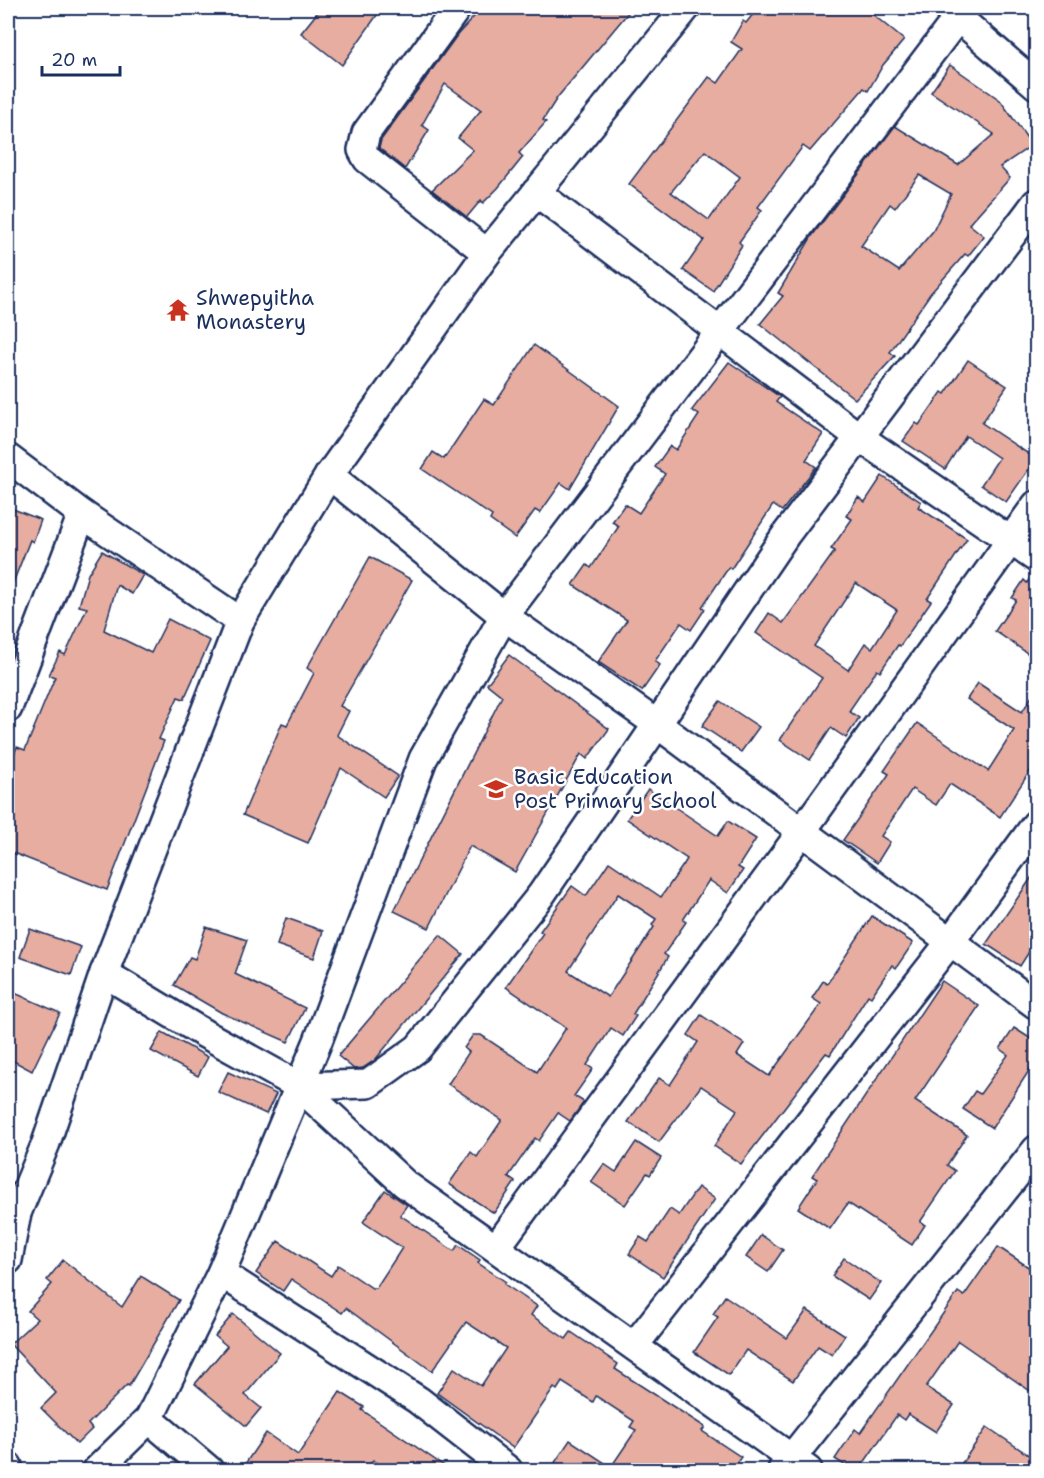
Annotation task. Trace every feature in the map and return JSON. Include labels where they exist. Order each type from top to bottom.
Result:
[{"type":"street","points":[[458,8],[366,134],[362,150],[367,159],[487,253]]},
{"type":"street","points":[[8,1260],[12,1219],[46,1143],[104,973],[240,621],[329,475],[487,253],[687,8]]},
{"type":"street","points":[[97,1470],[149,1419],[221,1273],[299,1086],[423,759],[504,616],[957,10],[1036,85]]},
{"type":"street","points":[[536,192],[859,437],[1036,558]]},
{"type":"street","points":[[299,1086],[368,1084],[418,1048],[541,895],[787,533],[1036,203]]},
{"type":"street","points":[[8,458],[82,514],[240,621]]},
{"type":"street","points":[[329,475],[504,616],[657,724],[1036,1005]]},
{"type":"street","points":[[495,1248],[802,831],[1036,505]]},
{"type":"street","points":[[8,708],[82,514]]},
{"type":"street","points":[[634,1346],[951,942],[1036,824]]},
{"type":"street","points":[[104,973],[205,1034],[299,1086],[405,1184],[634,1346],[794,1466],[1036,1150]]},
{"type":"street","points":[[221,1273],[418,1400],[508,1470]]},
{"type":"street","points":[[149,1419],[209,1470]]},
{"type":"street","points":[[8,1466],[9,1470]]},
{"type":"building","points":[[321,8],[382,8],[342,65],[301,33]]},
{"type":"building","points":[[482,8],[632,8],[557,98],[543,120],[546,122],[519,153],[523,157],[498,188],[483,203],[481,200],[467,217],[432,190],[473,150],[458,138],[481,110],[445,84],[422,125],[429,130],[405,169],[379,148],[381,140],[458,34]]},
{"type":"building","points":[[758,8],[865,8],[904,40],[883,65],[868,91],[864,88],[810,151],[803,146],[758,207],[762,210],[739,242],[742,245],[713,291],[683,270],[704,240],[629,184],[709,77],[718,83],[742,49],[731,42],[743,21],[746,23]],"holes":[[[705,151],[740,177],[709,220],[671,192]]]},
{"type":"building","points":[[950,65],[1000,100],[1032,145],[1000,167],[1010,178],[969,224],[984,236],[968,256],[965,254],[930,294],[890,352],[895,356],[855,399],[760,324],[783,296],[778,293],[812,236],[895,126],[958,165],[994,134],[931,92]],"holes":[[[919,175],[951,194],[933,231],[899,271],[861,246],[890,204],[895,208]]]},
{"type":"building","points":[[534,345],[619,406],[570,489],[561,483],[540,513],[535,510],[515,538],[490,520],[492,516],[422,469],[433,452],[444,459],[484,399],[494,405]]},
{"type":"building","points":[[968,360],[1007,386],[982,423],[1036,459],[1006,502],[981,485],[999,458],[966,436],[945,469],[903,441],[916,423],[919,425],[942,392],[945,394]]},
{"type":"building","points":[[729,362],[780,397],[776,402],[823,434],[806,460],[816,467],[782,511],[773,505],[731,569],[729,567],[702,607],[705,609],[691,630],[681,623],[655,661],[660,665],[642,691],[598,662],[627,620],[573,585],[587,565],[591,568],[619,526],[612,522],[625,504],[639,513],[665,474],[655,467],[670,446],[676,450],[699,415],[692,410]]},
{"type":"building","points":[[882,476],[921,502],[918,507],[967,539],[927,599],[931,601],[880,672],[877,670],[849,711],[859,718],[846,738],[831,728],[810,760],[780,740],[822,678],[756,633],[769,613],[783,623],[835,551],[831,549],[852,519],[846,516],[858,497],[865,502]],"holes":[[[856,583],[897,610],[872,648],[865,643],[848,670],[814,646]]]},
{"type":"building","points":[[8,507],[41,520],[33,542],[30,540],[9,593]]},
{"type":"building","points":[[102,551],[143,575],[132,594],[117,585],[104,630],[151,653],[168,619],[210,641],[184,699],[178,697],[159,739],[164,741],[107,890],[8,851],[8,769],[17,747],[25,750],[55,677],[49,675],[60,652],[65,655],[87,608],[79,606],[88,574]]},
{"type":"building","points":[[370,557],[412,580],[340,706],[349,711],[337,735],[398,776],[384,797],[341,768],[308,843],[243,815],[282,723],[287,725],[314,673],[307,668]]},
{"type":"building","points":[[1033,573],[1036,573],[1036,659],[995,631],[1016,600],[1012,598],[1024,580],[1027,583]]},
{"type":"building","points":[[509,655],[609,729],[587,759],[581,754],[515,872],[470,846],[429,928],[394,911],[502,696],[487,684]]},
{"type":"building","points":[[978,683],[1022,712],[1036,690],[1036,762],[1000,817],[950,784],[936,805],[912,789],[881,836],[890,842],[877,863],[843,840],[889,774],[884,771],[917,723],[988,771],[1014,730],[967,699]]},
{"type":"building","points":[[720,701],[759,727],[741,752],[702,726]]},
{"type":"building","points":[[648,789],[718,836],[728,821],[756,839],[738,867],[743,870],[728,893],[709,880],[683,920],[686,922],[664,954],[668,957],[633,1014],[636,1016],[623,1036],[611,1028],[587,1065],[593,1069],[574,1096],[584,1102],[570,1121],[558,1113],[539,1141],[535,1138],[508,1177],[515,1182],[494,1213],[449,1184],[471,1152],[477,1157],[502,1120],[448,1084],[469,1052],[464,1048],[473,1035],[481,1035],[537,1072],[566,1028],[506,987],[543,933],[540,931],[572,886],[586,896],[609,862],[661,897],[684,864],[687,859],[627,819]],"holes":[[[618,894],[656,919],[652,925],[654,927],[608,997],[568,971]]]},
{"type":"building","points":[[1036,871],[1036,941],[1020,966],[986,944]]},
{"type":"building","points":[[872,916],[913,943],[896,968],[892,965],[871,997],[868,995],[830,1055],[826,1053],[741,1164],[714,1146],[737,1110],[701,1086],[659,1142],[628,1122],[659,1078],[670,1085],[698,1042],[688,1035],[701,1015],[744,1044],[737,1055],[769,1076],[821,1004],[812,998],[823,981],[827,984]]},
{"type":"building","points":[[286,918],[323,931],[314,958],[277,945]]},
{"type":"building","points":[[206,927],[247,940],[235,974],[305,1008],[288,1042],[222,1013],[174,985],[190,957],[195,959]]},
{"type":"building","points":[[30,929],[81,947],[71,975],[20,957]]},
{"type":"building","points":[[440,935],[463,954],[375,1060],[363,1068],[354,1069],[338,1056]]},
{"type":"building","points":[[942,981],[979,1006],[915,1101],[967,1135],[947,1165],[955,1171],[920,1222],[925,1225],[912,1245],[848,1203],[830,1229],[798,1208],[817,1179],[812,1176]]},
{"type":"building","points":[[8,990],[60,1013],[32,1071],[8,1058]]},
{"type":"building","points":[[1014,1028],[1036,1042],[1036,1060],[992,1128],[963,1109],[975,1091],[980,1094],[1008,1055],[1000,1049]]},
{"type":"building","points":[[162,1032],[208,1057],[198,1076],[151,1051]]},
{"type":"building","points":[[228,1072],[276,1094],[266,1114],[218,1092]]},
{"type":"building","points":[[636,1142],[661,1158],[650,1175],[647,1173],[625,1205],[591,1182],[604,1164],[616,1172]]},
{"type":"building","points":[[698,1187],[715,1199],[663,1277],[629,1254],[640,1237],[648,1242],[670,1209],[679,1215]]},
{"type":"building","points":[[385,1190],[407,1205],[400,1215],[454,1251],[458,1245],[480,1260],[478,1263],[506,1282],[504,1284],[537,1306],[531,1315],[566,1339],[571,1332],[618,1364],[615,1369],[705,1427],[702,1431],[741,1457],[732,1470],[550,1470],[570,1440],[611,1467],[636,1430],[630,1427],[634,1421],[596,1396],[593,1402],[562,1382],[557,1390],[554,1388],[513,1448],[437,1393],[454,1368],[481,1386],[506,1348],[466,1322],[432,1371],[346,1308],[342,1313],[291,1279],[283,1291],[256,1273],[278,1241],[331,1276],[338,1265],[372,1288],[376,1288],[402,1248],[363,1222]]},
{"type":"building","points":[[761,1235],[783,1250],[768,1272],[746,1257]]},
{"type":"building","points":[[998,1247],[1036,1272],[1036,1395],[958,1341],[926,1387],[954,1405],[936,1432],[908,1414],[904,1420],[897,1415],[859,1470],[852,1470],[835,1459],[855,1429],[860,1433],[958,1292],[964,1296]]},
{"type":"building","points":[[844,1258],[881,1283],[869,1300],[832,1276]]},
{"type":"building","points":[[63,1260],[122,1307],[141,1276],[179,1300],[129,1386],[127,1385],[88,1424],[92,1429],[77,1444],[41,1408],[56,1393],[10,1344],[37,1319],[28,1311],[52,1284],[47,1280]]},
{"type":"building","points":[[725,1296],[787,1338],[807,1310],[845,1335],[832,1355],[818,1346],[793,1381],[746,1350],[729,1375],[694,1352],[718,1317],[713,1314]]},
{"type":"building","points":[[233,1314],[280,1353],[245,1395],[261,1408],[246,1426],[195,1384],[227,1346],[215,1336]]},
{"type":"building","points":[[340,1392],[364,1407],[362,1410],[450,1470],[388,1470],[373,1460],[366,1470],[241,1470],[266,1433],[298,1455]]},
{"type":"building","points":[[987,1427],[1036,1460],[1036,1470],[957,1470]]},
{"type":"place","name":"Shwepyitha Monastery","points":[[178,310]]},
{"type":"place","name":"Basic Education Post Primary School","points":[[496,789]]}]
